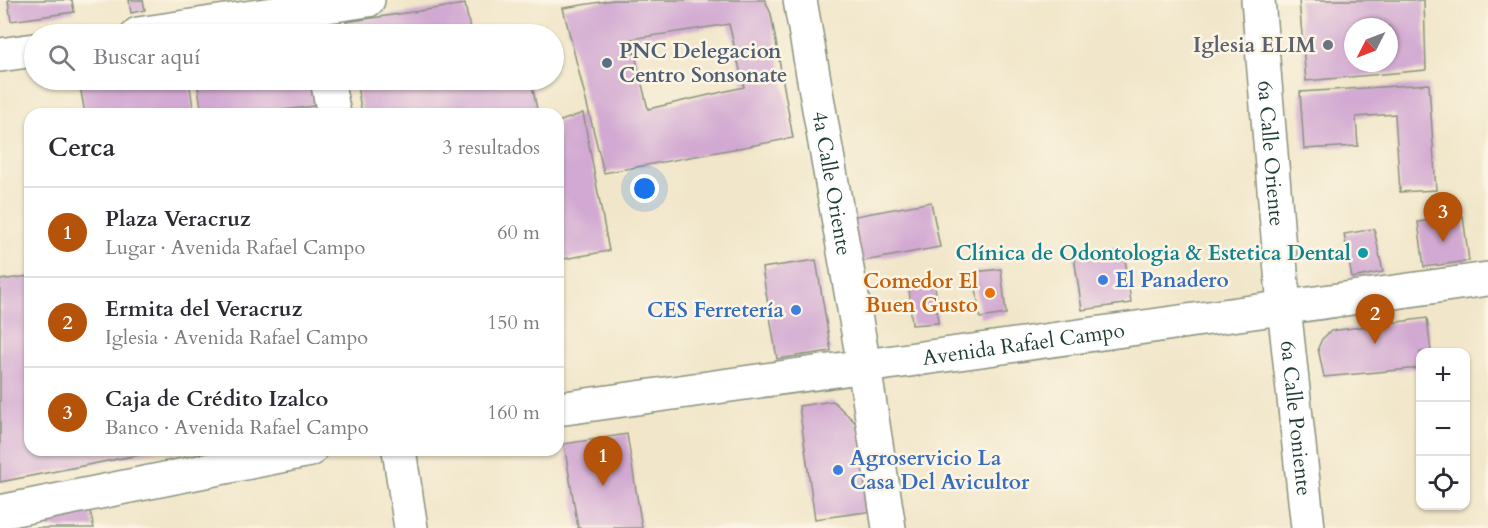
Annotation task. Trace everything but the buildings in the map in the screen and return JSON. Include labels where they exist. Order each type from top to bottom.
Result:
[{"type":"street","points":[[226,24],[314,14],[368,0]]},
{"type":"street","name":"4a Calle Oriente","points":[[800,0],[864,366],[889,528]]},
{"type":"street","name":"6a Calle Oriente","points":[[1258,0],[1284,307]]},
{"type":"street","points":[[0,55],[24,51]]},
{"type":"street","points":[[329,90],[333,108]]},
{"type":"street","name":"Avenida Rafael Campo","points":[[564,409],[1488,279]]},
{"type":"street","name":"6a Calle Poniente","points":[[1284,307],[1308,528]]},
{"type":"street","points":[[0,513],[280,456]]},
{"type":"street","points":[[400,456],[411,528]]},
{"type":"place","name":"Iglesia ELIM","points":[[1328,45]]},
{"type":"place","name":"PNC Delegacion Centro Sonsonate","points":[[607,63]]},
{"type":"place","name":"Caja de Crédito Izalco","points":[[1443,242]]},
{"type":"place","name":"Clínica de Odontologia & Estetica Dental","points":[[1363,253]]},
{"type":"place","name":"El Panadero","points":[[1103,280]]},
{"type":"place","name":"Comedor El Buen Gusto","points":[[990,293]]},
{"type":"place","name":"CES Ferretería","points":[[796,310]]},
{"type":"place","name":"Ermita del Veracruz","points":[[1375,344]]},
{"type":"place","name":"Agroservicio La Casa Del Avicultor","points":[[838,470]]},
{"type":"place","name":"Plaza Veracruz","points":[[603,486]]}]
